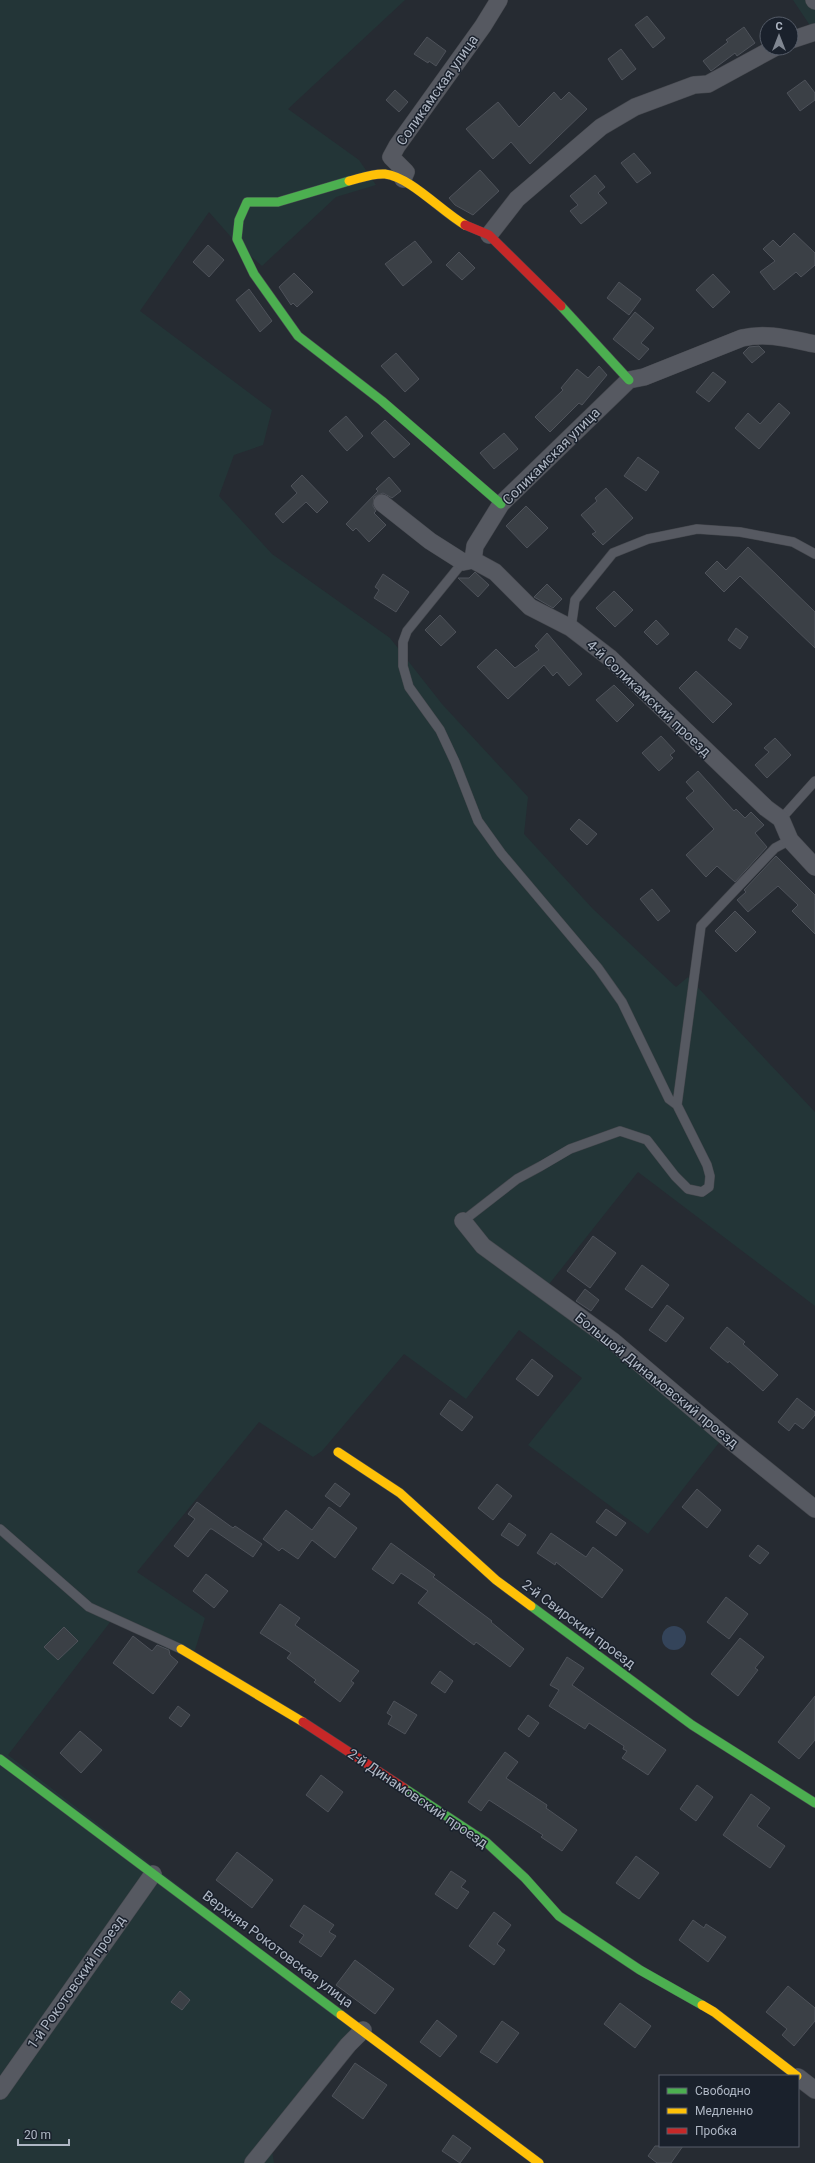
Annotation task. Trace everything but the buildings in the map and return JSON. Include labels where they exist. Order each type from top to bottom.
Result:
[{"type":"street","name":"Соликамская улица","points":[[403,179],[406,172],[391,157],[397,146],[483,26],[499,0]]},
{"type":"street","points":[[799,37],[815,32]]},
{"type":"street","points":[[489,235],[517,199],[601,127],[635,107],[694,85],[708,84],[759,56]]},
{"type":"street","points":[[502,504],[382,401],[298,336],[254,274],[237,239],[239,220],[247,202],[278,202],[370,175],[385,174],[403,179],[448,215],[474,230],[489,235],[549,294],[629,380],[644,377],[742,338],[755,335],[771,335],[815,344]]},
{"type":"street","name":"Соликамская улица","points":[[468,561],[475,546],[502,504],[629,380]]},
{"type":"street","name":"4-й Соликамский проезд","points":[[382,503],[430,541],[468,561],[495,572],[530,607],[571,628],[610,658],[766,808],[780,819],[790,840],[815,867]]},
{"type":"street","name":"Большой Динамовский проезд","points":[[463,1221],[483,1246],[613,1341],[726,1437],[815,1509]]},
{"type":"street","name":"2-й Свирский проезд","points":[[338,1452],[400,1493],[496,1580],[692,1725],[815,1803]]},
{"type":"street","name":"2-й Динамовский проезд","points":[[181,1649],[317,1731],[486,1842],[525,1878],[559,1916],[640,1970],[714,2012],[794,2075]]},
{"type":"street","name":"Верхняя Рокотовская улица","points":[[0,1759],[539,2163]]},
{"type":"street","name":"1-й Рокотовский проезд","points":[[0,2091],[153,1874]]},
{"type":"street","points":[[253,2163],[348,2045],[362,2030]]},
{"type":"street","name":"2-й Динамовский проезд","points":[[799,2078],[815,2090]]},
{"type":"lane","points":[[571,628],[575,600],[613,553],[648,539],[697,529],[740,532],[793,542],[815,554]]},
{"type":"lane","points":[[463,1221],[529,1172],[570,1149],[620,1131],[647,1140],[675,1176],[688,1189],[702,1192],[709,1187],[710,1176],[707,1165],[677,1105],[669,1099],[622,1002],[598,968],[502,853],[478,821],[455,762],[440,730],[409,687],[403,666],[403,642],[407,630],[468,561]]},
{"type":"lane","points":[[780,819],[815,781]]},
{"type":"lane","points":[[677,1105],[701,926],[775,848],[790,840]]},
{"type":"lane","points":[[0,1529],[89,1607],[181,1649]]},
{"type":"shaded area","points":[[0,0],[405,0],[288,109],[359,160],[376,185],[336,197],[262,266],[238,245],[209,212],[140,311],[272,410],[263,445],[234,455],[219,496],[272,554],[390,638],[442,704],[528,797],[524,834],[593,909],[676,987],[688,977],[815,1112],[815,1306],[638,1172],[546,1288],[731,1432],[718,1444],[648,1534],[528,1445],[582,1378],[519,1330],[466,1399],[404,1354],[322,1451],[313,1457],[259,1422],[137,1572],[205,1618],[195,1650],[183,1656],[111,1621],[8,1755],[365,2028],[272,2150],[274,2163],[0,2163]]},
{"type":"shaded area","points":[[793,0],[815,0],[815,37],[811,37],[809,24]]},
{"type":"water","points":[[674,1626],[679,1627],[685,1633],[685,1643],[679,1649],[674,1650],[669,1649],[663,1643],[662,1638],[663,1633],[669,1627]]},
{"type":"traffic: fast","points":[[349,181],[278,202],[247,202],[239,220],[237,239],[254,274],[298,336],[382,401],[501,504]]},
{"type":"traffic: fast","points":[[561,306],[629,380]]},
{"type":"traffic: fast","points":[[531,1606],[692,1725],[815,1803]]},
{"type":"traffic: fast","points":[[0,1759],[341,2015]]},
{"type":"traffic: fast","points":[[404,1788],[486,1842],[525,1878],[559,1916],[640,1970],[702,2005]]},
{"type":"traffic: slow","points":[[349,181],[376,174],[395,176],[405,181],[465,225]]},
{"type":"traffic: slow","points":[[338,1452],[400,1493],[496,1580],[531,1606]]},
{"type":"traffic: slow","points":[[181,1649],[303,1722]]},
{"type":"traffic: slow","points":[[702,2005],[714,2012],[796,2075]]},
{"type":"traffic: slow","points":[[341,2015],[539,2163]]},
{"type":"traffic: jam","points":[[465,225],[489,235],[561,306]]},
{"type":"traffic: jam","points":[[303,1722],[404,1788]]}]
